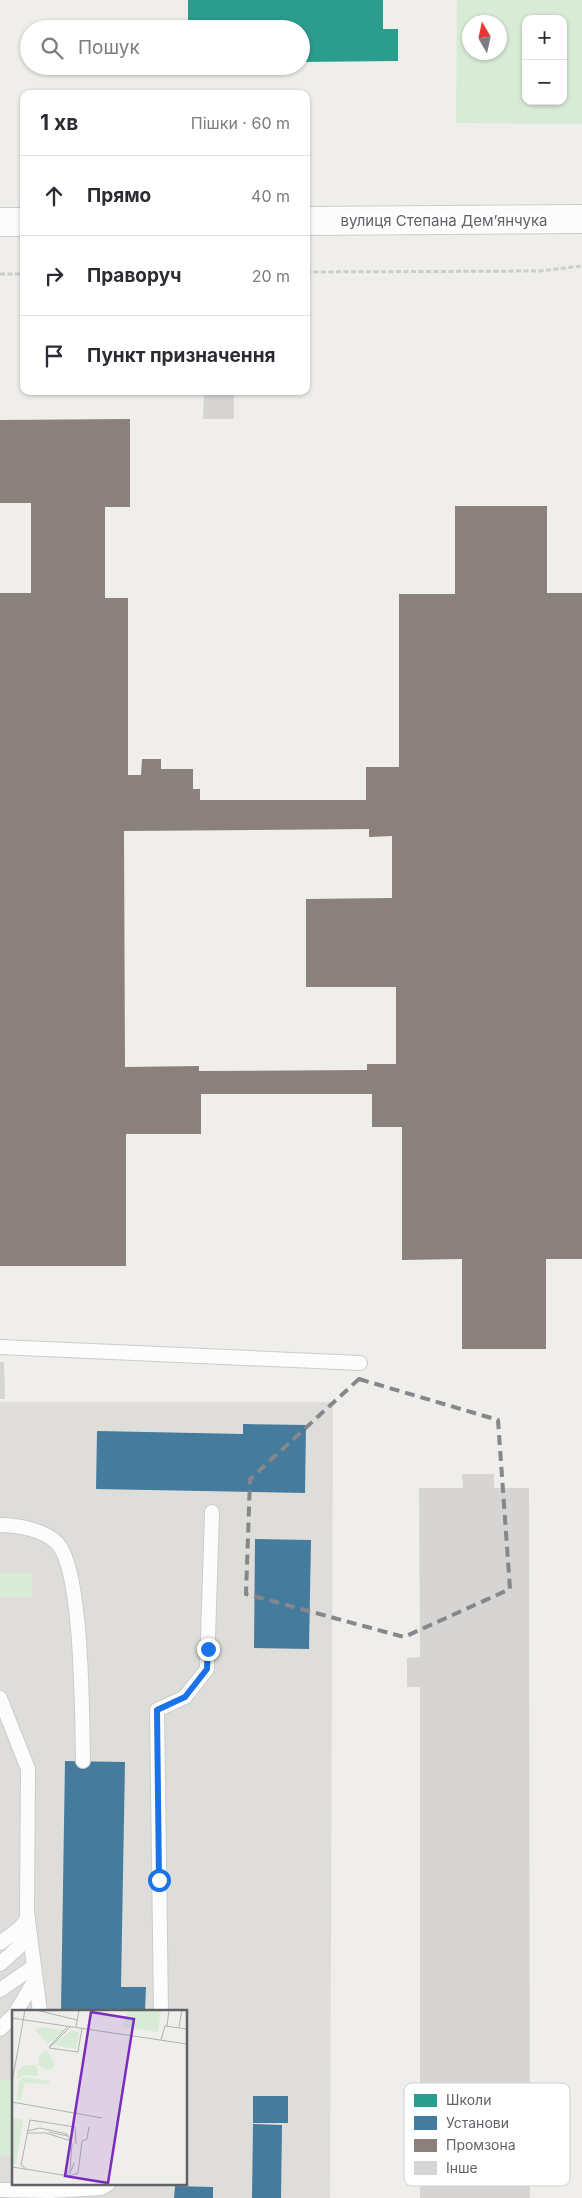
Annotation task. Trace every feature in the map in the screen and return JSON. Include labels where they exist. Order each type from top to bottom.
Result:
[{"type":"street","name":"вулиця Степана Демʼянчука","points":[[310,221],[582,219]]},
{"type":"street","points":[[0,222],[20,222]]},
{"type":"lane","points":[[0,1347],[360,1363]]},
{"type":"lane","points":[[161,2010],[157,1710],[185,1697],[207,1669],[212,1512]]},
{"type":"lane","points":[[0,1525],[35,1530],[58,1544],[69,1568],[79,1642],[83,1761]]},
{"type":"lane","points":[[0,1699],[28,1769],[28,1918],[40,2010]]},
{"type":"lane","points":[[0,1722],[19,1746]]},
{"type":"lane","points":[[0,1943],[19,1929],[28,1918]]},
{"type":"lane","points":[[0,1964],[23,1942],[29,1933]]},
{"type":"lane","points":[[0,1990],[34,1973]]},
{"type":"lane","points":[[17,2010],[34,1973]]},
{"type":"lane","points":[[0,2028],[12,2017]]},
{"type":"lane","points":[[8,2188],[101,2188],[104,2186]]},
{"type":"path","points":[[310,272],[540,271],[582,266]]},
{"type":"path","points":[[0,274],[20,274]]},
{"type":"highlighted area","points":[[359,1379],[498,1420],[510,1589],[404,1637],[246,1594],[250,1479]]},
{"type":"shaded area","points":[[0,1402],[333,1402],[330,2198],[0,2198]]},
{"type":"green space","points":[[457,0],[582,0],[582,124],[456,123]]},
{"type":"green space","points":[[0,1573],[32,1573],[32,1597],[0,1597]]},
{"type":"green space","points":[[0,2080],[12,2080],[12,2152],[0,2158]]},
{"type":"building: Школи","points":[[188,0],[383,0],[383,29],[398,29],[398,61],[310,62],[310,20],[188,20]]},
{"type":"building: Установи","points":[[243,1424],[306,1425],[305,1493],[96,1489],[97,1431],[243,1434]]},
{"type":"building: Установи","points":[[255,1539],[311,1540],[309,1649],[254,1648]]},
{"type":"building: Установи","points":[[65,1761],[125,1762],[121,1987],[146,1987],[145,2010],[61,2010]]},
{"type":"building: Установи","points":[[253,2096],[288,2096],[288,2123],[253,2123]]},
{"type":"building: Установи","points":[[253,2124],[282,2125],[281,2198],[252,2198]]},
{"type":"building: Установи","points":[[175,2186],[213,2187],[213,2198],[174,2198]]},
{"type":"building: Промзона","points":[[130,419],[130,507],[105,507],[105,598],[128,598],[128,775],[141,775],[142,759],[161,759],[161,769],[193,769],[193,789],[200,789],[200,800],[366,800],[366,767],[399,767],[399,594],[455,594],[455,506],[547,506],[547,593],[582,593],[582,1259],[546,1259],[546,1349],[462,1349],[462,1259],[402,1260],[402,1127],[372,1127],[372,1094],[201,1094],[201,1134],[126,1134],[126,1266],[0,1266],[0,593],[31,593],[31,503],[0,503],[0,420]],"holes":[[[369,829],[369,837],[392,836],[392,898],[306,899],[306,987],[396,987],[396,1064],[367,1064],[367,1070],[199,1071],[199,1066],[125,1067],[124,831]]]},
{"type":"building: Інше","points":[[204,395],[234,395],[234,419],[203,419]]},
{"type":"building: Інше","points":[[0,1362],[4,1362],[5,1399],[0,1399]]},
{"type":"building: Інше","points":[[462,1474],[494,1474],[494,1488],[529,1488],[530,2083],[420,2083],[420,1687],[407,1687],[407,1658],[420,1657],[419,1488],[463,1488]]},
{"type":"building: Інше","points":[[420,2186],[530,2186],[530,2198],[420,2198]]},
{"type":"route","points":[[159,1880],[157,1710],[185,1697],[207,1669],[208,1649]]}]
